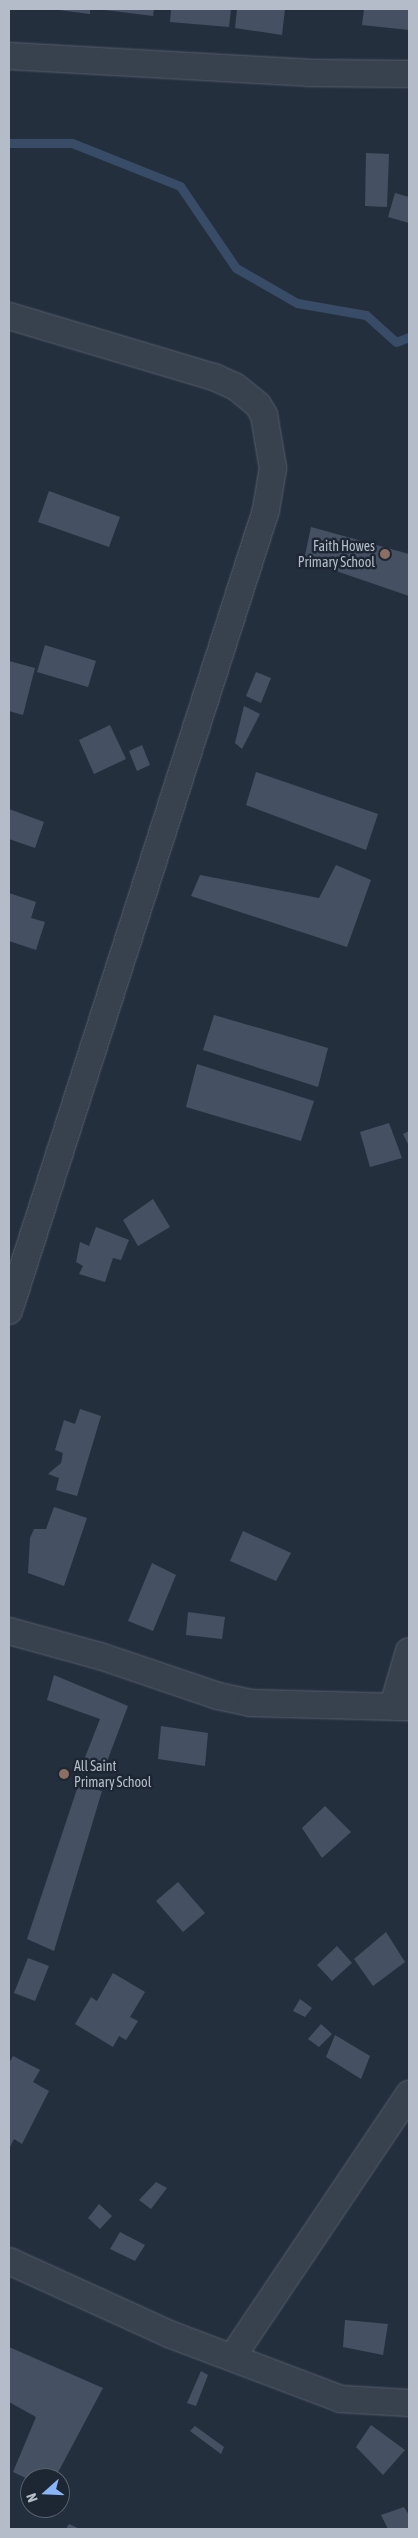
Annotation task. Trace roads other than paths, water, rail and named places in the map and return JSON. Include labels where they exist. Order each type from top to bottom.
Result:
[{"type":"street","points":[[9,56],[309,73],[409,74]]},
{"type":"street","points":[[9,316],[214,377],[236,387],[258,405],[264,415],[273,468],[266,510],[9,1311]]},
{"type":"street","points":[[9,1631],[243,1701],[401,1707],[409,1651]]},
{"type":"street","points":[[233,2356],[409,2094]]},
{"type":"street","points":[[9,2261],[140,2322],[233,2356],[341,2399],[409,2403]]},
{"type":"waterway","points":[[9,143],[72,143],[180,186],[236,268],[297,303],[366,315],[396,342],[409,337]]},
{"type":"place","name":"Faith Howes Primary School","points":[[385,554]]},
{"type":"place","name":"All Saint Primary School","points":[[64,1774]]}]
